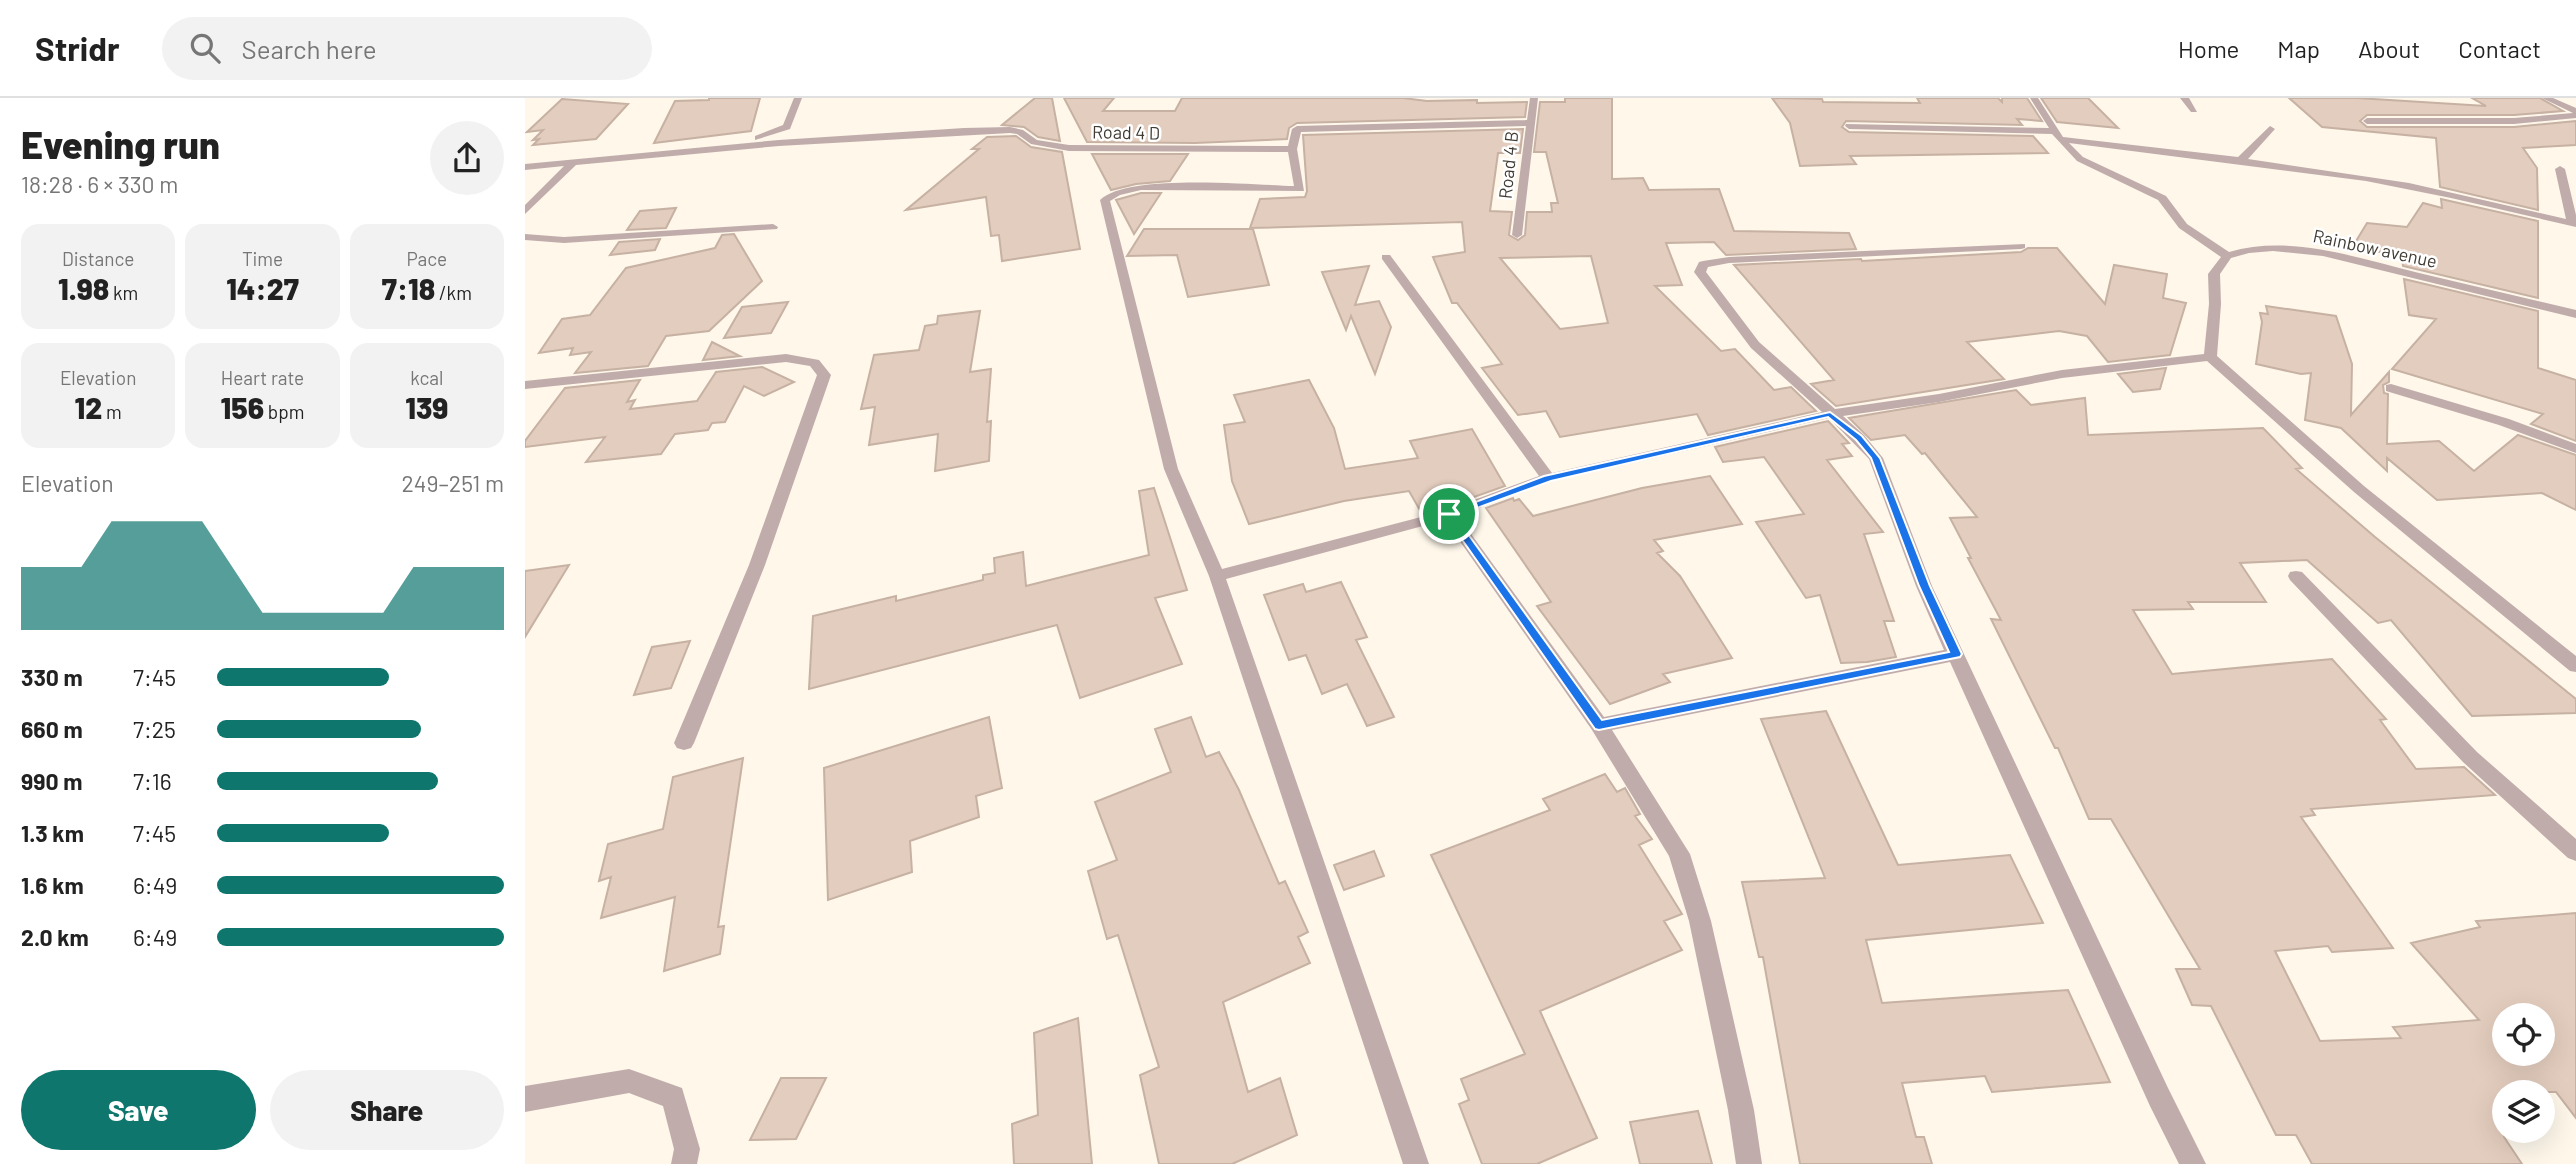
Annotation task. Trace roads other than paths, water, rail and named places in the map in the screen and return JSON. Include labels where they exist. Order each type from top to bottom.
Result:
[{"type":"street","points":[[731,149],[787,127],[796,108],[797,98]]},
{"type":"street","name":"Road 4 B","points":[[1517,235],[1534,98]]},
{"type":"street","points":[[2034,98],[2057,135],[2080,159],[2162,198],[2183,226],[2227,256],[2214,274],[2210,356],[2228,375],[2359,489],[2576,666]]},
{"type":"street","points":[[2184,98],[2194,110]]},
{"type":"street","points":[[2546,98],[2576,113]]},
{"type":"street","points":[[2367,121],[2514,121],[2576,113]]},
{"type":"street","points":[[1416,1164],[1217,576],[1171,469],[1105,200],[1116,193],[1141,187],[1300,189],[1292,149],[1297,129],[1529,123]]},
{"type":"street","points":[[1849,126],[2057,135],[2241,160],[2463,197],[2575,224],[2560,169]]},
{"type":"street","points":[[787,127],[818,141]]},
{"type":"street","points":[[2241,160],[2270,129]]},
{"type":"street","name":"Road 4 D","points":[[525,167],[964,131],[1010,130],[1020,132],[1034,142],[1069,148],[1292,149]]},
{"type":"street","points":[[525,211],[573,163]]},
{"type":"street","points":[[525,237],[564,240],[773,227]]},
{"type":"street","points":[[2021,246],[1729,260],[1703,264],[1700,272],[1755,345],[1859,438],[1876,458],[1924,586],[2159,1097],[2193,1164]]},
{"type":"street","name":"Rainbow avenue","points":[[2227,256],[2248,250],[2273,248],[2323,253],[2576,314]]},
{"type":"street","points":[[1386,257],[1548,478]]},
{"type":"street","points":[[1217,576],[1449,514],[1548,478],[1830,414],[1939,398],[2062,374],[2210,356]]},
{"type":"street","points":[[525,385],[786,358],[814,363],[824,375],[757,565],[684,743]]},
{"type":"street","points":[[2391,388],[2504,422],[2576,449]]},
{"type":"street","points":[[1449,514],[1599,725],[1679,854],[1700,920],[1741,1110],[1749,1164]]},
{"type":"street","points":[[2296,576],[2470,757],[2576,852]]},
{"type":"street","points":[[1599,725],[1956,654]]},
{"type":"street","points":[[525,1099],[629,1081],[673,1097],[688,1149],[684,1164]]}]
